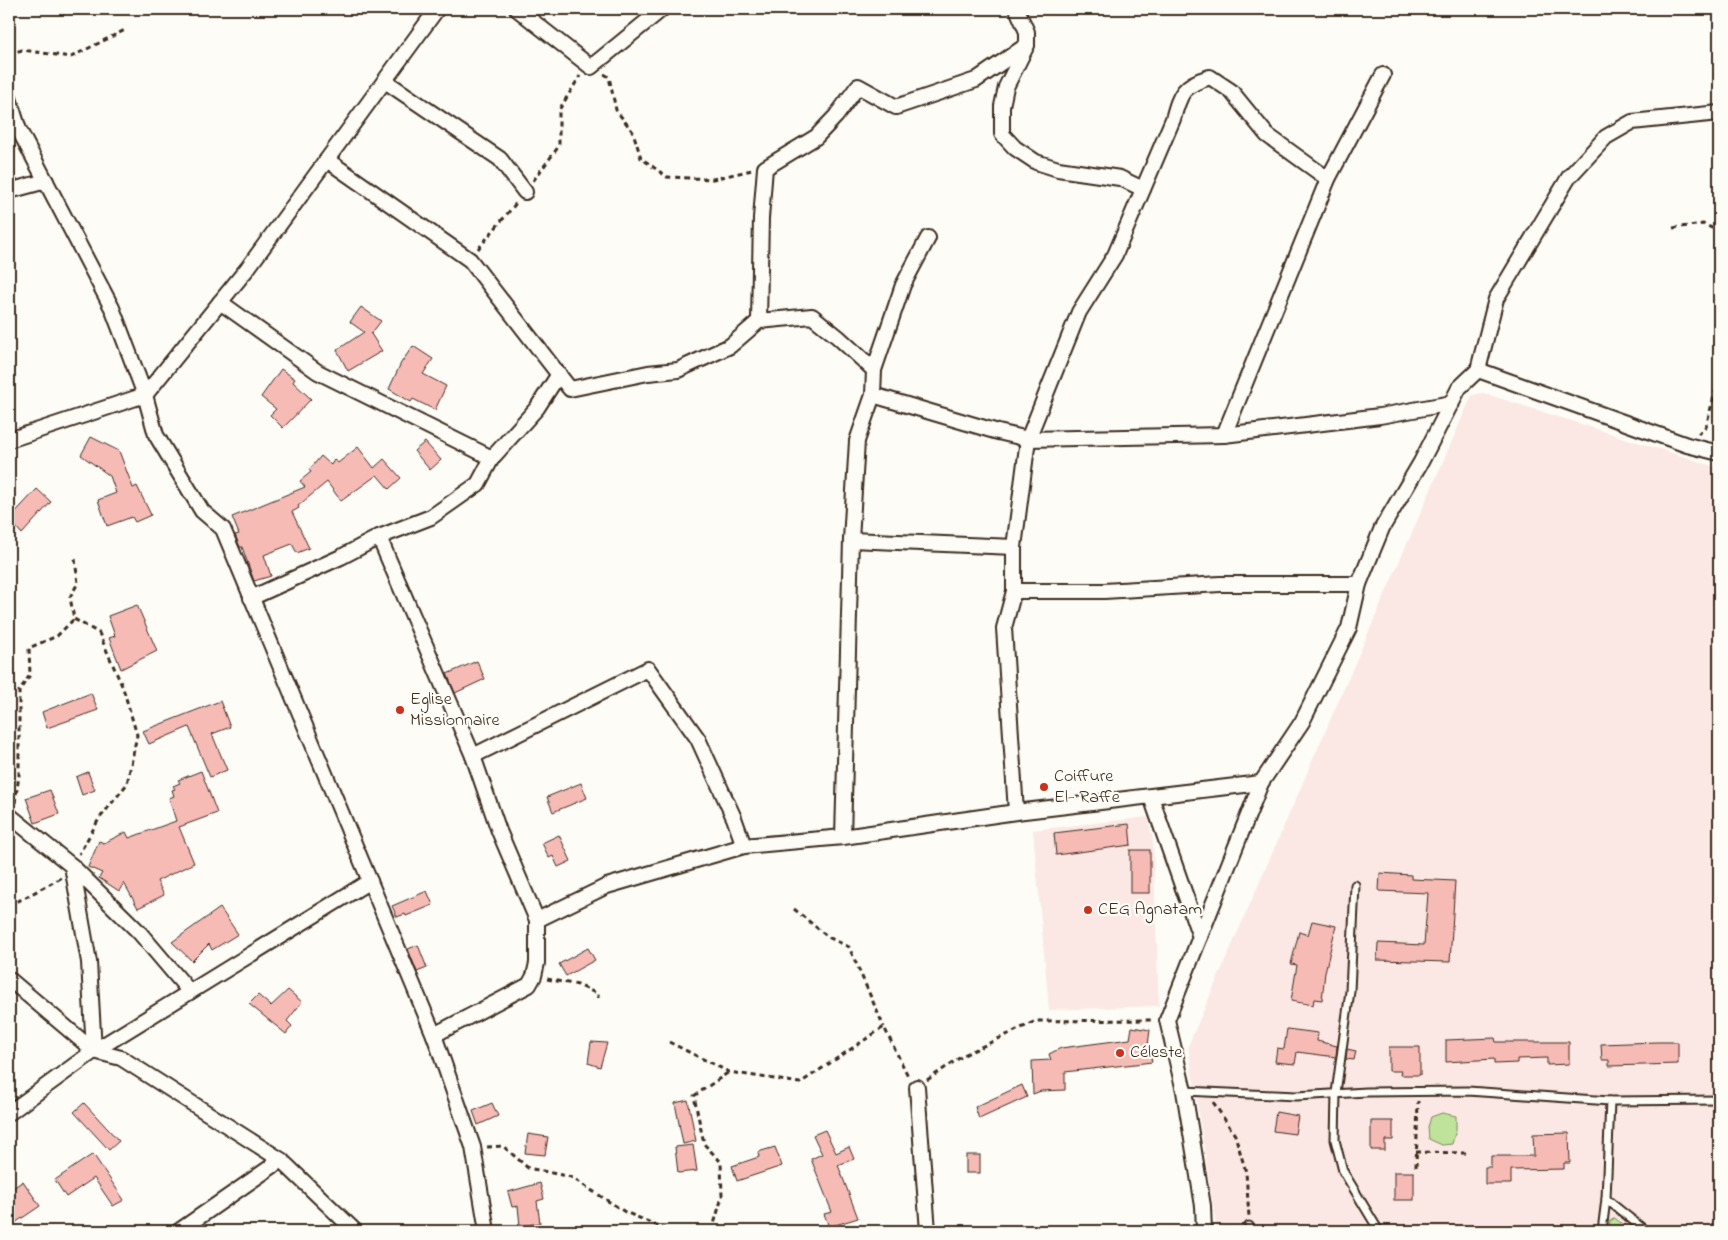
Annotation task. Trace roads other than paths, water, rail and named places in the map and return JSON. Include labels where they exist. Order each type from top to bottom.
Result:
[{"type":"street","points":[[9,440],[145,395],[220,302],[437,9]]},
{"type":"street","points":[[517,9],[589,66],[662,9]]},
{"type":"street","points":[[1016,9],[1027,32],[1027,44],[1006,87],[1002,106],[1002,134],[1015,148],[1036,162],[1058,169],[1120,178],[1143,189]]},
{"type":"street","points":[[759,321],[761,218],[765,168],[816,137],[836,116],[858,86],[896,107],[976,80],[1027,44]]},
{"type":"street","points":[[1224,435],[1328,179],[1384,75]]},
{"type":"street","points":[[1016,812],[1004,628],[1014,591],[1014,548],[1028,439],[1079,312],[1115,255],[1173,119],[1179,95],[1192,82],[1210,77],[1231,92],[1267,135],[1328,179]]},
{"type":"street","points":[[385,81],[500,159],[525,192]]},
{"type":"street","points":[[9,98],[19,130],[112,308],[145,395],[156,435],[202,511],[222,529],[434,1034],[473,1147],[488,1231]]},
{"type":"street","points":[[1204,1231],[1203,1206],[1184,1091],[1167,1020],[1262,784],[1302,722],[1349,628],[1359,584],[1382,528],[1421,462],[1459,388],[1478,370],[1496,299],[1569,177],[1606,137],[1632,122],[1719,113]]},
{"type":"street","points":[[327,160],[470,260],[570,389],[648,373],[678,370],[730,346],[759,321],[812,316],[874,370]]},
{"type":"street","points":[[9,191],[46,181]]},
{"type":"street","points":[[843,837],[851,540],[857,441],[873,394],[874,370],[903,285],[928,238]]},
{"type":"street","points":[[220,302],[318,372],[492,458]]},
{"type":"street","points":[[1478,370],[1687,445],[1719,453]]},
{"type":"street","points":[[251,598],[341,557],[379,537],[430,517],[478,484],[492,458],[538,408],[559,374]]},
{"type":"street","points":[[873,394],[998,432],[1028,439],[1224,435],[1380,416],[1452,403]]},
{"type":"street","points":[[379,537],[473,756],[500,831],[537,920],[537,963],[534,976],[529,985],[434,1034]]},
{"type":"street","points":[[851,540],[1014,548]]},
{"type":"street","points":[[1014,591],[1104,591],[1220,584],[1359,584]]},
{"type":"street","points":[[473,756],[648,669],[698,739],[734,818],[757,845]]},
{"type":"street","points":[[537,920],[607,886],[757,845],[843,837],[1016,812],[1262,784]]},
{"type":"street","points":[[1151,797],[1200,937]]},
{"type":"street","points":[[11,817],[72,866],[139,932],[190,992]]},
{"type":"street","points":[[72,866],[90,962],[94,1051]]},
{"type":"street","points":[[9,1113],[94,1051],[370,881]]},
{"type":"street","points":[[9,979],[94,1051],[121,1058],[281,1160],[355,1231]]},
{"type":"street","points":[[917,1087],[928,1231]]},
{"type":"street","points":[[179,1231],[281,1160]]},
{"type":"lane","points":[[1355,885],[1350,991],[1336,1093],[1335,1140],[1343,1171],[1379,1231]]},
{"type":"lane","points":[[1184,1091],[1296,1096],[1336,1093],[1468,1091],[1610,1101],[1719,1100]]},
{"type":"lane","points":[[1602,1231],[1606,1199],[1610,1101]]},
{"type":"lane","points":[[1606,1199],[1646,1231]]},
{"type":"place","name":"Eglise Missionnaire","points":[[400,710]]},
{"type":"place","name":"Coiffure El- Raffe","points":[[1044,787]]},
{"type":"place","name":"CEG Agnatam","points":[[1088,910]]},
{"type":"place","name":"Céleste","points":[[1120,1053]]}]
